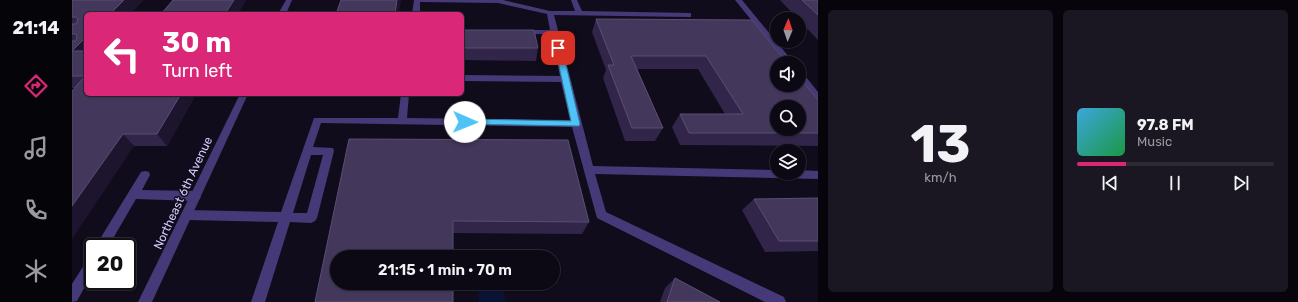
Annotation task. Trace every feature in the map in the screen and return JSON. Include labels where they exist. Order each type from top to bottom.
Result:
[{"type":"street","points":[[283,12],[289,0]]},
{"type":"street","points":[[416,12],[417,0]]},
{"type":"street","points":[[422,0],[498,1],[550,13],[688,15]]},
{"type":"street","points":[[574,0],[578,13]]},
{"type":"street","points":[[738,0],[784,56]]},
{"type":"street","points":[[550,13],[576,124],[600,214],[779,302]]},
{"type":"street","points":[[516,32],[555,32]]},
{"type":"street","points":[[464,78],[566,79]]},
{"type":"street","points":[[806,83],[818,98]]},
{"type":"street","name":"Northeast 6th Avenue","points":[[146,302],[243,96]]},
{"type":"street","points":[[402,121],[406,96]]},
{"type":"street","points":[[258,302],[317,120],[576,124]]},
{"type":"street","points":[[187,215],[311,218],[329,152],[307,151]]},
{"type":"street","points":[[589,170],[818,175]]},
{"type":"street","points":[[107,238],[145,176]]},
{"type":"street","points":[[134,194],[196,196]]},
{"type":"street","points":[[72,296],[84,276]]},
{"type":"water","points":[[478,290],[504,290],[505,302],[479,302]]},
{"type":"building","points":[[72,0],[124,0],[112,12],[84,12],[84,39],[72,51],[72,41],[76,41],[77,35],[72,34],[72,24],[76,24],[78,19],[76,17],[72,17]]},
{"type":"building","points":[[173,0],[234,0],[226,12],[163,12]]},
{"type":"building","points":[[341,0],[397,0],[395,12],[337,12]]},
{"type":"building","points":[[802,0],[818,0],[818,15]]},
{"type":"building","points":[[596,19],[752,20],[770,42],[770,48],[775,48],[781,56],[770,56],[770,92],[806,92],[806,85],[818,100],[818,133],[806,133],[806,100],[770,100],[770,133],[689,133],[680,114],[743,114],[706,56],[631,56],[663,128],[632,128],[608,65],[614,65]]},
{"type":"building","points":[[464,30],[534,30],[538,48],[464,48]]},
{"type":"building","points":[[72,51],[84,51],[84,76],[72,76]]},
{"type":"building","points":[[84,77],[84,96],[180,96],[157,134],[123,134],[72,206],[72,91]]},
{"type":"building","points":[[349,139],[568,140],[589,222],[453,221],[453,250],[330,250],[330,290],[453,290],[453,302],[315,302]]},
{"type":"building","points":[[818,198],[818,241],[779,241],[754,199]]},
{"type":"building","points":[[675,278],[720,302],[667,302]]},
{"type":"route","points":[[465,122],[576,124],[558,48]]}]
